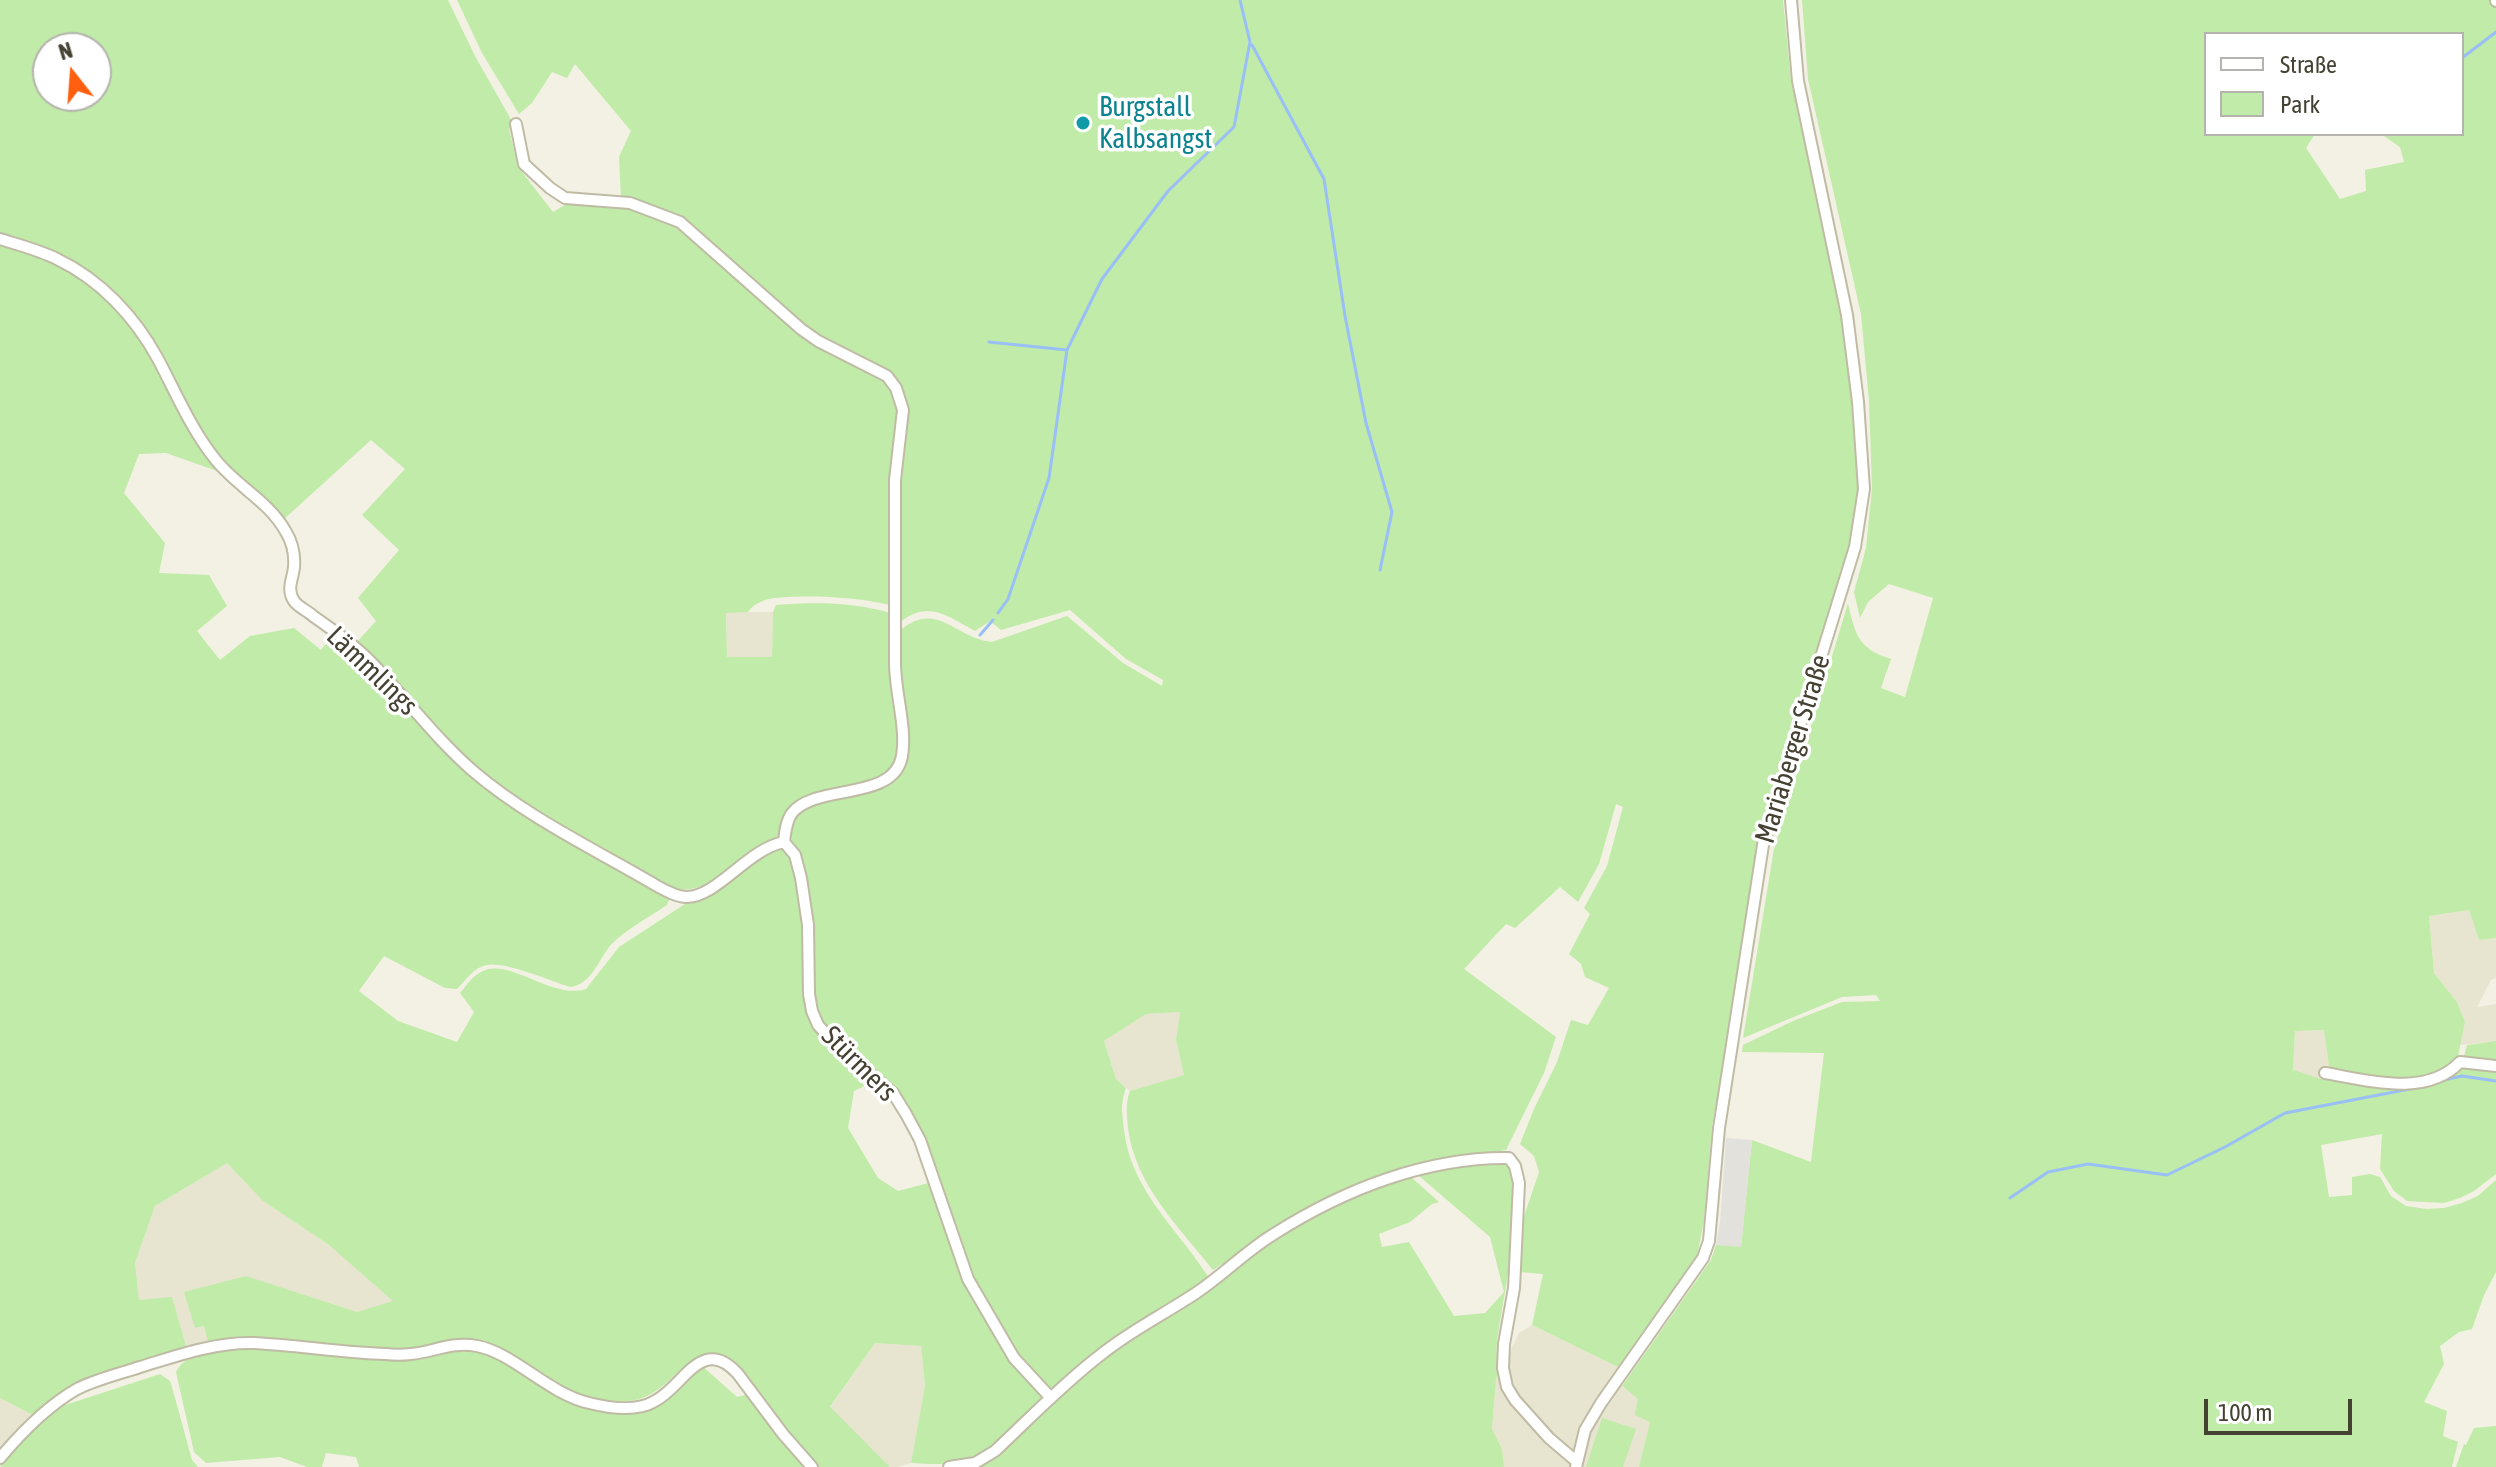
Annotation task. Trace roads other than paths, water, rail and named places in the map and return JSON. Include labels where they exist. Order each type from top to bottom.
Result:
[{"type":"street","name":"Mariaberger Straße","points":[[1576,1464],[1585,1430],[1601,1403],[1695,1271],[1706,1249],[1719,1128],[1763,845],[1855,547],[1864,489],[1858,402],[1847,315],[1798,81],[1791,0]]},
{"type":"street","points":[[516,124],[524,164],[550,188],[565,198],[630,203],[680,222],[801,329],[818,341],[876,369],[887,376],[896,388],[903,410],[895,480],[895,686],[903,755],[895,771],[884,781],[805,803],[792,814],[784,842]]},
{"type":"street","name":"Lämmlings","points":[[0,239],[57,258],[93,281],[128,313],[214,458],[236,482],[259,499],[287,534],[294,552],[289,588],[295,603],[359,651],[445,743],[497,790],[657,886],[686,897],[700,894],[767,847],[784,842]]},
{"type":"street","name":"Stürmers","points":[[784,842],[795,855],[801,878],[808,925],[809,994],[818,1025],[837,1046],[893,1093],[920,1140],[968,1279],[1014,1358],[1050,1399]]},
{"type":"street","points":[[2325,1073],[2406,1084],[2451,1072],[2460,1062],[2496,1066]]},
{"type":"street","points":[[949,1467],[987,1458],[1104,1352],[1198,1291],[1273,1234],[1380,1182],[1427,1167],[1482,1158],[1509,1158],[1515,1166],[1519,1183],[1514,1288],[1504,1344],[1503,1368],[1507,1387],[1549,1438],[1576,1464]]},
{"type":"street","points":[[0,1458],[54,1405],[79,1388],[194,1351],[253,1343],[412,1354],[456,1344],[477,1346],[499,1354],[564,1395],[592,1404],[630,1408],[657,1401],[699,1362],[716,1360],[730,1365],[812,1467]]},
{"type":"waterway","points":[[998,613],[1008,599],[1049,478],[1067,350],[1102,279],[1168,191],[1234,127],[1250,42],[1240,0]]},
{"type":"waterway","points":[[2464,56],[2496,32]]},
{"type":"waterway","points":[[1252,45],[1324,179],[1345,316],[1366,423],[1392,512],[1380,570]]},
{"type":"waterway","points":[[989,342],[1067,350]]},
{"type":"waterway","points":[[980,635],[993,620]]},
{"type":"waterway","points":[[2439,1081],[2462,1076],[2496,1081]]},
{"type":"waterway","points":[[2010,1198],[2048,1172],[2088,1164],[2167,1175],[2285,1113],[2415,1088]]},
{"type":"place","name":"Burgstall Kalbsangst","points":[[1083,123]]}]
